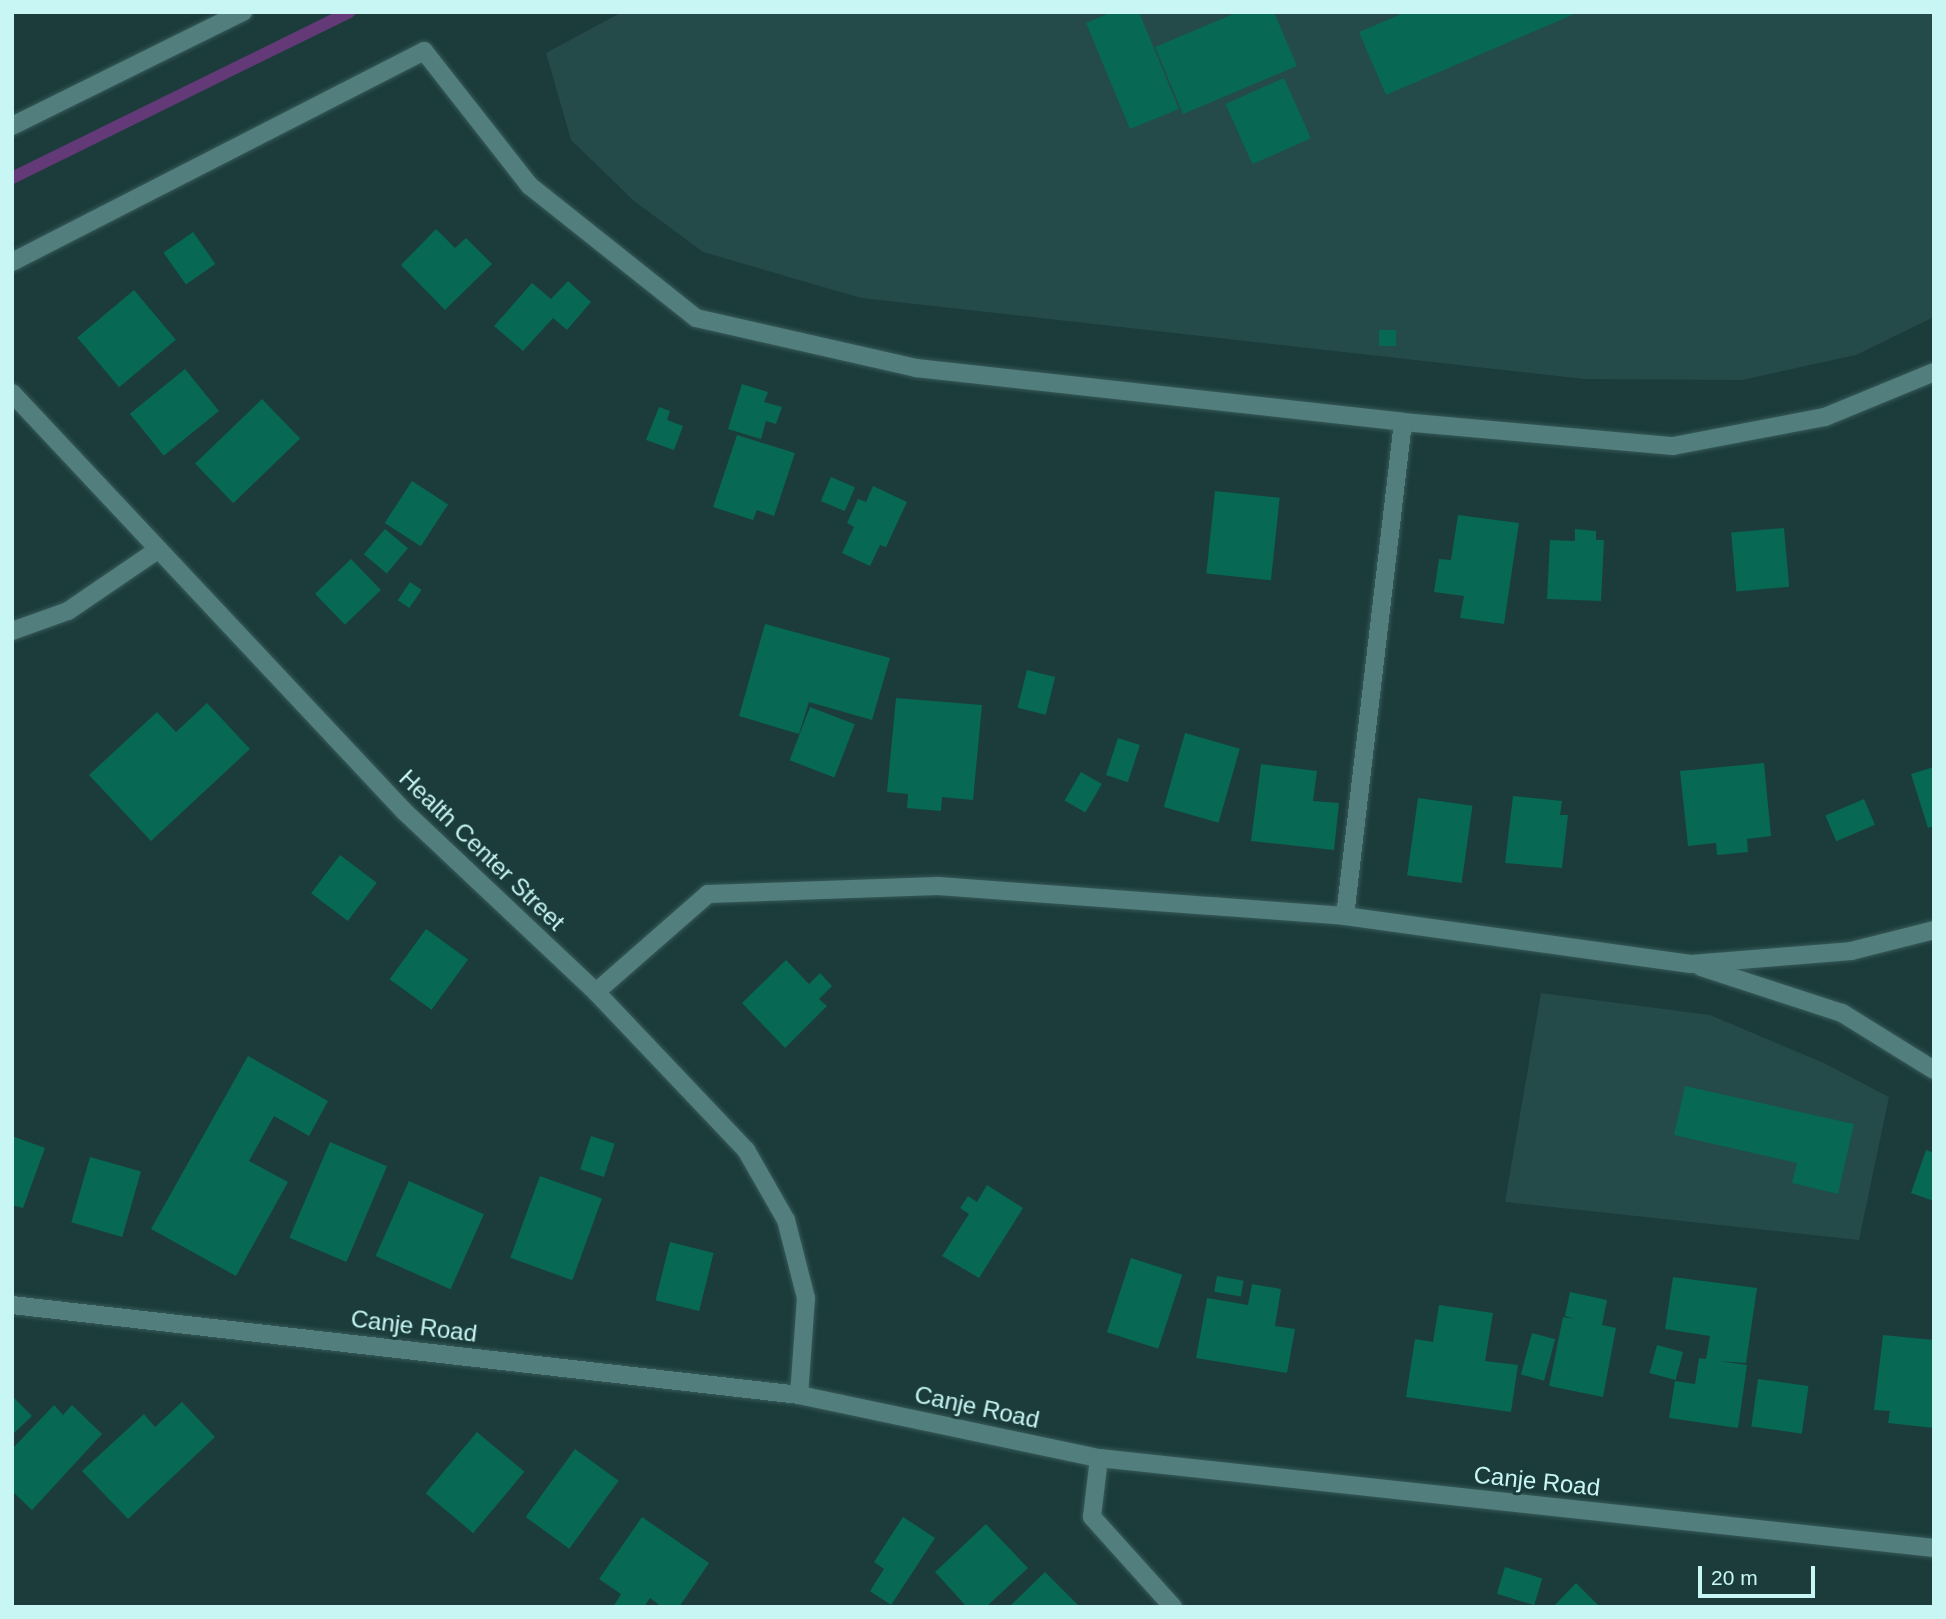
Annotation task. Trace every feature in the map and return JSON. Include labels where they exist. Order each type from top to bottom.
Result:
[{"type":"street","points":[[12,126],[243,12]]},
{"type":"street","points":[[12,262],[424,51],[530,186],[696,318],[916,368],[1403,422],[1673,446],[1825,417],[1934,372]]},
{"type":"street","name":"Health Center Street","points":[[12,394],[156,551],[404,811],[596,992],[746,1150],[786,1220],[806,1298],[799,1395]]},
{"type":"street","points":[[1345,916],[1403,422]]},
{"type":"street","points":[[12,631],[68,611],[156,551]]},
{"type":"street","points":[[596,992],[708,894],[938,886],[1345,916],[1691,964],[1842,1013],[1934,1070]]},
{"type":"street","points":[[1691,964],[1851,951],[1934,930]]},
{"type":"street","name":"Canje Road","points":[[12,1305],[799,1395],[1099,1458],[1934,1548]]},
{"type":"street","points":[[1099,1458],[1092,1517],[1173,1607]]},
{"type":"shaded area","points":[[622,12],[1934,12],[1934,317],[1856,355],[1742,380],[1584,379],[861,298],[703,252],[634,201],[571,140],[546,53]]},
{"type":"shaded area","points":[[1541,993],[1710,1015],[1824,1063],[1889,1097],[1859,1240],[1505,1202]]},
{"type":"building","points":[[1112,12],[1139,12],[1179,109],[1130,129],[1086,23]]},
{"type":"building","points":[[1238,12],[1274,12],[1297,66],[1183,114],[1155,47]]},
{"type":"building","points":[[1406,12],[1579,12],[1386,95],[1359,32]]},
{"type":"building","points":[[1284,78],[1311,138],[1252,164],[1226,104]]},
{"type":"building","points":[[436,229],[455,248],[466,238],[492,264],[445,310],[401,265]]},
{"type":"building","points":[[193,232],[215,264],[186,285],[164,253]]},
{"type":"building","points":[[568,281],[591,302],[567,330],[553,318],[523,351],[494,326],[532,283],[551,299]]},
{"type":"building","points":[[134,290],[176,340],[119,387],[77,338]]},
{"type":"building","points":[[1379,330],[1396,330],[1396,346],[1379,346]]},
{"type":"building","points":[[185,369],[219,411],[164,456],[130,414]]},
{"type":"building","points":[[742,384],[768,392],[764,402],[782,407],[776,424],[766,421],[761,439],[728,429]]},
{"type":"building","points":[[262,399],[300,439],[233,503],[195,464]]},
{"type":"building","points":[[659,407],[670,411],[667,420],[683,426],[674,450],[646,440]]},
{"type":"building","points":[[737,435],[795,453],[774,516],[757,510],[753,520],[713,507]]},
{"type":"building","points":[[831,477],[855,487],[845,511],[821,501]]},
{"type":"building","points":[[412,481],[448,504],[421,546],[385,523]]},
{"type":"building","points":[[873,486],[907,502],[886,547],[880,545],[870,566],[842,553],[854,527],[847,523],[858,499],[866,502]]},
{"type":"building","points":[[1215,491],[1280,498],[1271,580],[1206,574]]},
{"type":"building","points":[[1458,515],[1519,523],[1504,624],[1460,618],[1464,596],[1434,592],[1439,559],[1451,560]]},
{"type":"building","points":[[1784,528],[1789,587],[1736,591],[1731,533]]},
{"type":"building","points":[[385,529],[408,548],[387,574],[364,554]]},
{"type":"building","points":[[1575,529],[1596,531],[1596,540],[1604,540],[1601,601],[1547,599],[1550,540],[1575,541]]},
{"type":"building","points":[[351,559],[381,590],[345,625],[315,594]]},
{"type":"building","points":[[410,582],[422,590],[409,608],[398,600]]},
{"type":"building","points":[[765,624],[890,658],[872,720],[809,702],[799,734],[739,716]]},
{"type":"building","points":[[1027,670],[1055,677],[1046,715],[1018,708]]},
{"type":"building","points":[[896,698],[982,705],[973,800],[942,797],[941,811],[907,808],[908,794],[887,792]]},
{"type":"building","points":[[207,703],[250,749],[151,841],[89,775],[157,712],[176,732]]},
{"type":"building","points":[[810,707],[855,724],[834,777],[790,760]]},
{"type":"building","points":[[1185,733],[1240,749],[1219,823],[1164,807]]},
{"type":"building","points":[[1118,738],[1140,745],[1128,782],[1106,775]]},
{"type":"building","points":[[1764,763],[1771,836],[1747,839],[1748,852],[1717,855],[1716,843],[1688,846],[1680,771]]},
{"type":"building","points":[[1261,764],[1317,771],[1313,801],[1339,803],[1334,850],[1251,841]]},
{"type":"building","points":[[1934,767],[1934,826],[1928,828],[1911,774]]},
{"type":"building","points":[[1081,772],[1102,784],[1085,813],[1064,801]]},
{"type":"building","points":[[1513,796],[1562,801],[1560,815],[1568,815],[1562,868],[1505,863]]},
{"type":"building","points":[[1418,798],[1472,806],[1462,883],[1407,875]]},
{"type":"building","points":[[1864,799],[1875,825],[1836,841],[1825,815]]},
{"type":"building","points":[[340,855],[377,883],[348,921],[311,893]]},
{"type":"building","points":[[426,929],[468,960],[432,1010],[390,979]]},
{"type":"building","points":[[786,960],[809,984],[820,973],[832,986],[819,999],[827,1006],[785,1048],[742,1003]]},
{"type":"building","points":[[248,1056],[328,1101],[309,1136],[274,1116],[249,1161],[288,1182],[236,1276],[151,1229]]},
{"type":"building","points":[[1685,1086],[1854,1124],[1838,1194],[1792,1183],[1797,1163],[1674,1135]]},
{"type":"building","points":[[12,1136],[45,1148],[23,1208],[12,1205]]},
{"type":"building","points":[[591,1136],[615,1144],[604,1177],[580,1169]]},
{"type":"building","points":[[330,1142],[387,1166],[346,1262],[289,1238]]},
{"type":"building","points":[[1926,1150],[1934,1153],[1934,1201],[1911,1193]]},
{"type":"building","points":[[90,1157],[141,1172],[122,1237],[71,1222]]},
{"type":"building","points":[[540,1176],[602,1199],[572,1280],[510,1258]]},
{"type":"building","points":[[409,1181],[484,1214],[451,1289],[376,1256]]},
{"type":"building","points":[[987,1185],[1023,1208],[979,1278],[942,1256],[969,1214],[960,1208],[968,1196],[977,1202]]},
{"type":"building","points":[[670,1242],[714,1253],[699,1311],[655,1300]]},
{"type":"building","points":[[1131,1258],[1182,1275],[1158,1349],[1107,1332]]},
{"type":"building","points":[[1217,1276],[1244,1281],[1241,1296],[1214,1292]]},
{"type":"building","points":[[1673,1277],[1757,1288],[1746,1363],[1718,1361],[1747,1365],[1738,1428],[1669,1418],[1675,1381],[1695,1384],[1699,1358],[1706,1359],[1710,1336],[1665,1329]]},
{"type":"building","points":[[1252,1284],[1281,1289],[1275,1326],[1295,1329],[1287,1373],[1196,1358],[1207,1298],[1248,1305]]},
{"type":"building","points":[[1570,1292],[1607,1300],[1602,1325],[1616,1328],[1603,1397],[1549,1386],[1563,1317],[1575,1319],[1565,1316]]},
{"type":"building","points":[[1439,1305],[1493,1313],[1485,1361],[1518,1365],[1511,1412],[1406,1397],[1415,1339],[1433,1342]]},
{"type":"building","points":[[1532,1333],[1555,1339],[1544,1381],[1521,1375]]},
{"type":"building","points":[[1883,1335],[1934,1340],[1934,1428],[1888,1423],[1890,1411],[1874,1410]]},
{"type":"building","points":[[1657,1345],[1683,1352],[1676,1380],[1649,1373]]},
{"type":"building","points":[[1758,1379],[1809,1386],[1802,1434],[1751,1427]]},
{"type":"building","points":[[12,1396],[32,1416],[12,1435]]},
{"type":"building","points":[[182,1402],[215,1437],[128,1519],[82,1471],[144,1414],[155,1427]]},
{"type":"building","points":[[54,1405],[63,1415],[72,1405],[102,1434],[32,1510],[12,1491],[12,1449]]},
{"type":"building","points":[[477,1432],[524,1472],[473,1533],[426,1493]]},
{"type":"building","points":[[575,1449],[619,1481],[569,1549],[526,1517]]},
{"type":"building","points":[[642,1517],[709,1563],[679,1607],[662,1607],[650,1598],[644,1607],[613,1607],[621,1594],[599,1579]]},
{"type":"building","points":[[903,1517],[935,1538],[891,1605],[870,1591],[884,1569],[874,1562]]},
{"type":"building","points":[[986,1524],[1028,1568],[986,1607],[967,1607],[935,1572]]},
{"type":"building","points":[[1505,1567],[1542,1578],[1534,1605],[1497,1594]]},
{"type":"building","points":[[1045,1572],[1080,1607],[1009,1607]]},
{"type":"building","points":[[1576,1583],[1600,1607],[1553,1607]]},
{"type":"waterway","points":[[12,178],[349,12]]}]
